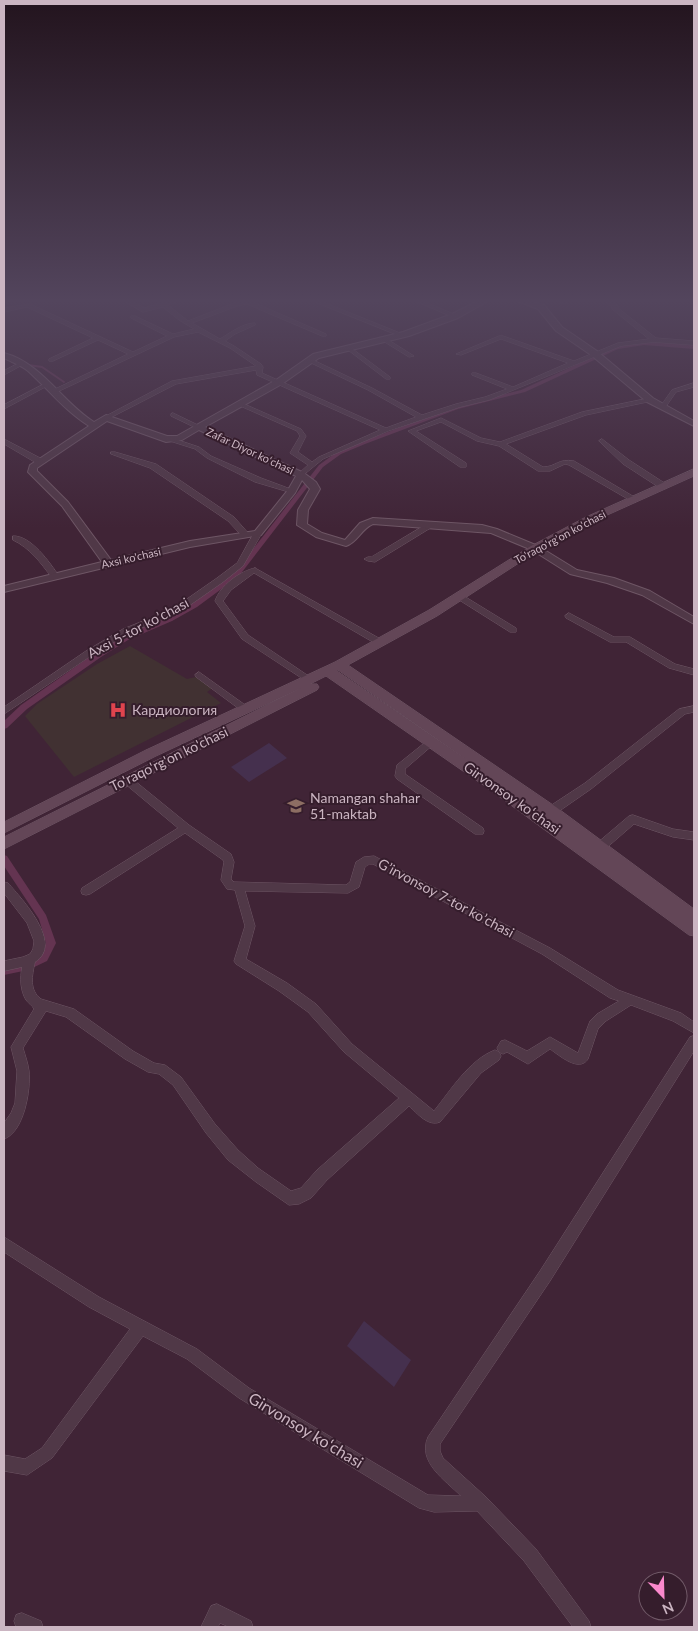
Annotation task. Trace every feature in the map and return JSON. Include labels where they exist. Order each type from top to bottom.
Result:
[{"type":"main road","name":"To'raqo'rg'on ko'chasi","points":[[6,835],[151,753],[309,679],[337,670],[433,613],[534,548],[694,472]]},
{"type":"main road","name":"To'raqo'rg'on ko'chasi","points":[[6,835],[126,780],[337,670],[386,648],[433,613]]},
{"type":"main road","name":"Girvonsoy koʻchasi","points":[[337,670],[431,742],[694,930]]},
{"type":"main road","name":"Girvonsoy koʻchasi","points":[[337,670],[551,811],[694,917]]},
{"type":"street","points":[[36,376],[46,386],[55,391],[77,415],[93,425]]},
{"type":"street","points":[[55,391],[86,376]]},
{"type":"street","points":[[108,563],[65,504],[32,472],[32,467],[93,425],[174,382],[208,376]]},
{"type":"street","points":[[265,376],[386,430]]},
{"type":"street","points":[[172,440],[179,438],[288,376]]},
{"type":"street","points":[[342,376],[421,417]]},
{"type":"street","points":[[479,376],[513,389]]},
{"type":"street","points":[[258,533],[292,491],[306,479],[312,465],[320,458],[421,417],[487,398],[543,376]]},
{"type":"street","points":[[621,376],[650,400],[694,424]]},
{"type":"street","points":[[663,406],[674,391],[694,385]]},
{"type":"street","points":[[4,407],[46,386]]},
{"type":"street","points":[[501,444],[584,413],[650,400]]},
{"type":"street","points":[[240,404],[299,430],[303,436],[294,453],[312,465]]},
{"type":"street","points":[[173,415],[198,427]]},
{"type":"street","points":[[429,415],[437,420],[445,421],[479,440],[501,444],[541,469],[550,469],[564,462],[571,463],[633,500]]},
{"type":"street","points":[[106,418],[197,448],[209,457],[258,480],[292,491]]},
{"type":"street","points":[[437,420],[413,430],[412,434],[463,465]]},
{"type":"street","name":"Zafar Diyor koʻchasi","points":[[198,427],[306,479]]},
{"type":"street","points":[[602,441],[626,462],[663,486]]},
{"type":"street","points":[[4,442],[41,462]]},
{"type":"street","points":[[113,453],[152,466],[231,518],[245,534]]},
{"type":"street","points":[[306,479],[315,489],[303,510],[302,525],[332,540],[346,543],[350,541],[361,525],[373,521],[488,529],[534,548],[574,572],[610,580],[633,588],[662,601],[694,621]]},
{"type":"street","points":[[368,559],[372,560],[433,524]]},
{"type":"street","name":"Axsi ko'chasi","points":[[4,589],[190,544],[258,533]]},
{"type":"street","name":"Аxsi 5-tor koʼchasi","points":[[4,711],[89,653],[126,631],[156,619],[187,603],[220,580],[240,564],[258,533]]},
{"type":"street","points":[[16,538],[22,540],[44,561],[55,576]]},
{"type":"street","points":[[309,679],[245,637],[219,602],[220,597],[251,570],[255,570],[381,643]]},
{"type":"street","points":[[459,596],[513,630]]},
{"type":"street","points":[[569,616],[613,640],[627,639],[672,666],[694,672]]},
{"type":"street","points":[[199,675],[246,709]]},
{"type":"street","points":[[551,811],[588,786],[682,711],[694,709]]},
{"type":"street","points":[[431,742],[400,768],[400,776],[479,831]]},
{"type":"street","points":[[126,780],[185,828],[227,857],[229,862],[226,873],[227,883],[231,886],[239,887],[250,926],[240,961],[283,986],[312,1008],[348,1048],[435,1119],[477,1070],[505,1045],[528,1058],[550,1042],[576,1058],[581,1059],[594,1025],[604,1016],[621,1008],[629,1000]]},
{"type":"street","points":[[600,847],[633,820],[673,833],[694,836]]},
{"type":"street","points":[[86,891],[185,828]]},
{"type":"street","name":"Gʼirvonsoy 7-tor koʼchasi","points":[[239,887],[348,889],[355,884],[360,865],[368,860],[374,860],[546,951],[614,994],[676,1017],[694,1028]]},
{"type":"street","points":[[4,886],[37,930],[39,938],[38,952],[30,959],[4,966]]},
{"type":"street","points":[[30,959],[26,972],[28,992],[35,1002],[70,1013],[129,1055],[152,1068],[168,1073],[177,1081],[219,1140],[234,1156],[289,1198],[299,1197],[306,1193],[322,1175],[374,1130],[408,1097]]},
{"type":"street","points":[[4,1133],[16,1117],[21,1104],[23,1071],[17,1047],[40,1010],[38,1003]]},
{"type":"street","points":[[583,1627],[530,1555],[438,1463],[432,1452],[433,1442],[545,1276],[694,1041]]},
{"type":"street","name":"Girvonsoy koʻchasi","points":[[4,1244],[94,1302],[192,1354],[244,1393],[425,1502],[434,1504],[480,1503]]},
{"type":"street","points":[[4,1463],[24,1467],[47,1453],[141,1326]]},
{"type":"street","points":[[209,1627],[218,1612],[246,1627]]},
{"type":"shaded area","name":"Кардиология","points":[[130,646],[187,679],[196,677],[214,687],[207,692],[221,703],[74,777],[25,716],[37,704],[97,664]]},
{"type":"shaded area","points":[[269,743],[287,758],[249,782],[231,767]]},
{"type":"shaded area","points":[[364,1321],[411,1360],[394,1387],[347,1346]]},
{"type":"waterway","points":[[55,376],[64,382]]},
{"type":"waterway","points":[[4,726],[24,707],[98,655],[125,638],[169,619],[194,605],[237,574],[321,466],[339,453],[456,408],[523,391],[556,376]]},
{"type":"waterway","points":[[4,859],[43,918],[51,943],[44,958],[28,966],[4,971]]},
{"type":"place","name":"Кардиология","points":[[118,710]]},
{"type":"place","name":"Namangan shahar 51-maktab","points":[[296,806]]}]
